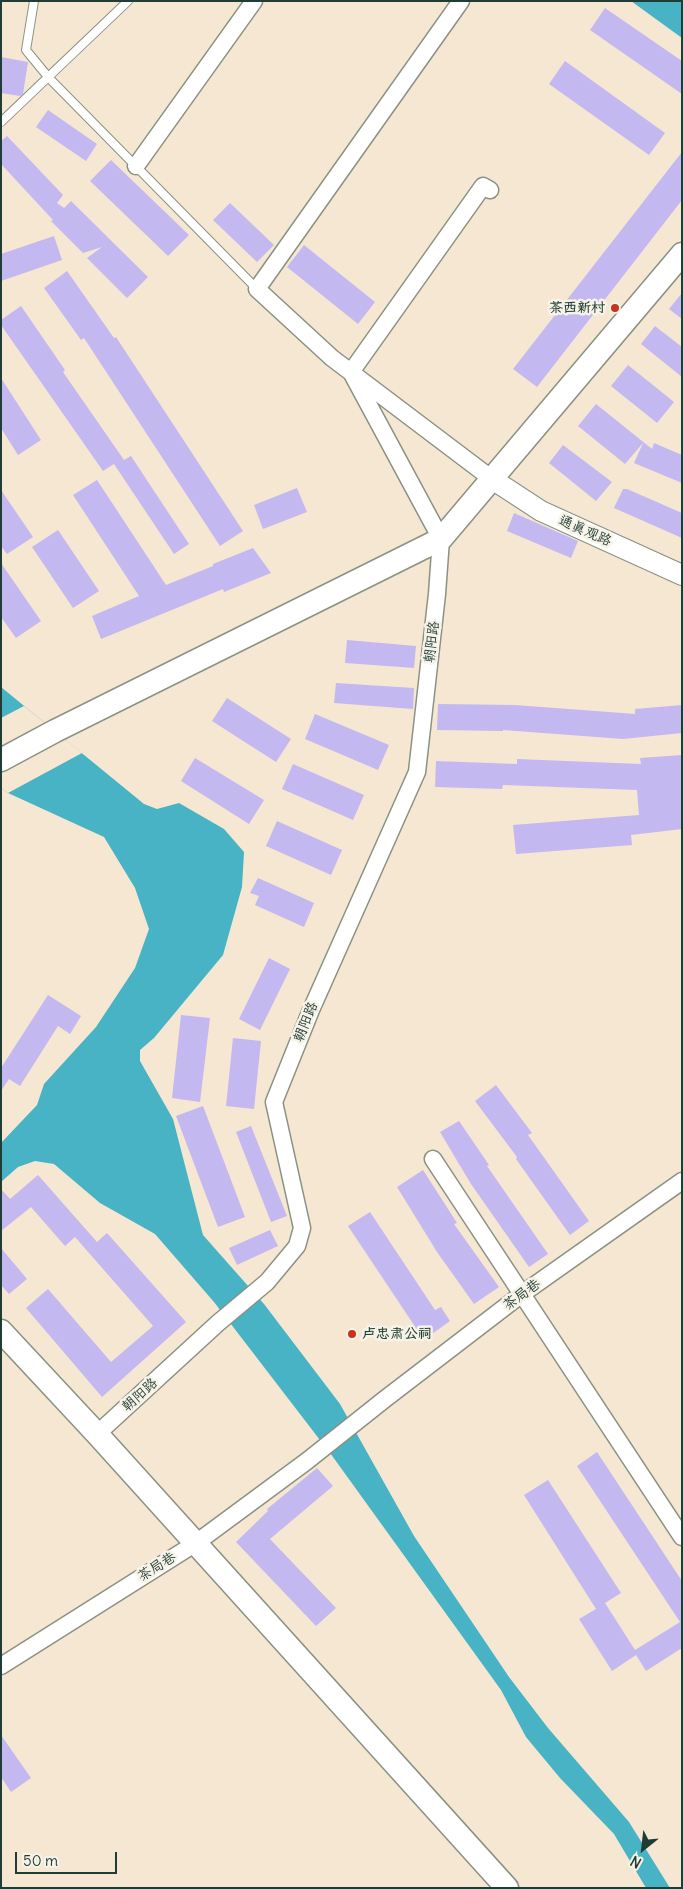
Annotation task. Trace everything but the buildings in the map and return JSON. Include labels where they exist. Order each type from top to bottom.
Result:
[{"type":"main road","points":[[1,760],[55,731],[441,539],[682,254]]},
{"type":"main road","points":[[1,1331],[97,1434],[507,1888]]},
{"type":"street","points":[[136,166],[254,1]]},
{"type":"street","points":[[461,1],[257,289],[332,358],[492,479]]},
{"type":"street","points":[[350,372],[483,186],[490,190]]},
{"type":"street","points":[[350,372],[441,539]]},
{"type":"street","name":"通真观路","points":[[492,479],[541,511],[682,575]]},
{"type":"street","name":"朝阳路","points":[[97,1434],[218,1323],[267,1282],[297,1246],[302,1228],[274,1102],[310,1010],[416,772],[437,594],[441,539]]},
{"type":"street","points":[[433,1159],[682,1537]]},
{"type":"street","name":"茶局巷","points":[[1,1666],[196,1543],[308,1461],[522,1294],[682,1181]]},
{"type":"lane","points":[[34,1],[26,50],[49,78],[257,289]]},
{"type":"lane","points":[[1,122],[128,1]]},
{"type":"water","points":[[631,1],[682,1],[682,38]]},
{"type":"water","points":[[1,687],[144,804],[157,809],[179,803],[224,829],[244,852],[242,887],[223,955],[154,1038],[140,1050],[140,1061],[173,1119],[203,1235],[264,1304],[340,1404],[414,1536],[509,1677],[548,1728],[629,1822],[670,1888],[646,1888],[614,1834],[560,1778],[526,1737],[501,1690],[333,1457],[214,1302],[155,1234],[100,1203],[54,1164],[35,1161],[18,1167],[1,1182],[1,1143],[37,1105],[44,1084],[96,1027],[135,968],[149,929],[135,888],[104,837],[8,793],[1,788]]},
{"type":"pier","points":[[24,706],[82,753],[8,793],[1,788],[1,718]]},
{"type":"place","name":"茶西新村","points":[[615,308]]},
{"type":"place","name":"卢忠肃公祠","points":[[352,1334]]}]
